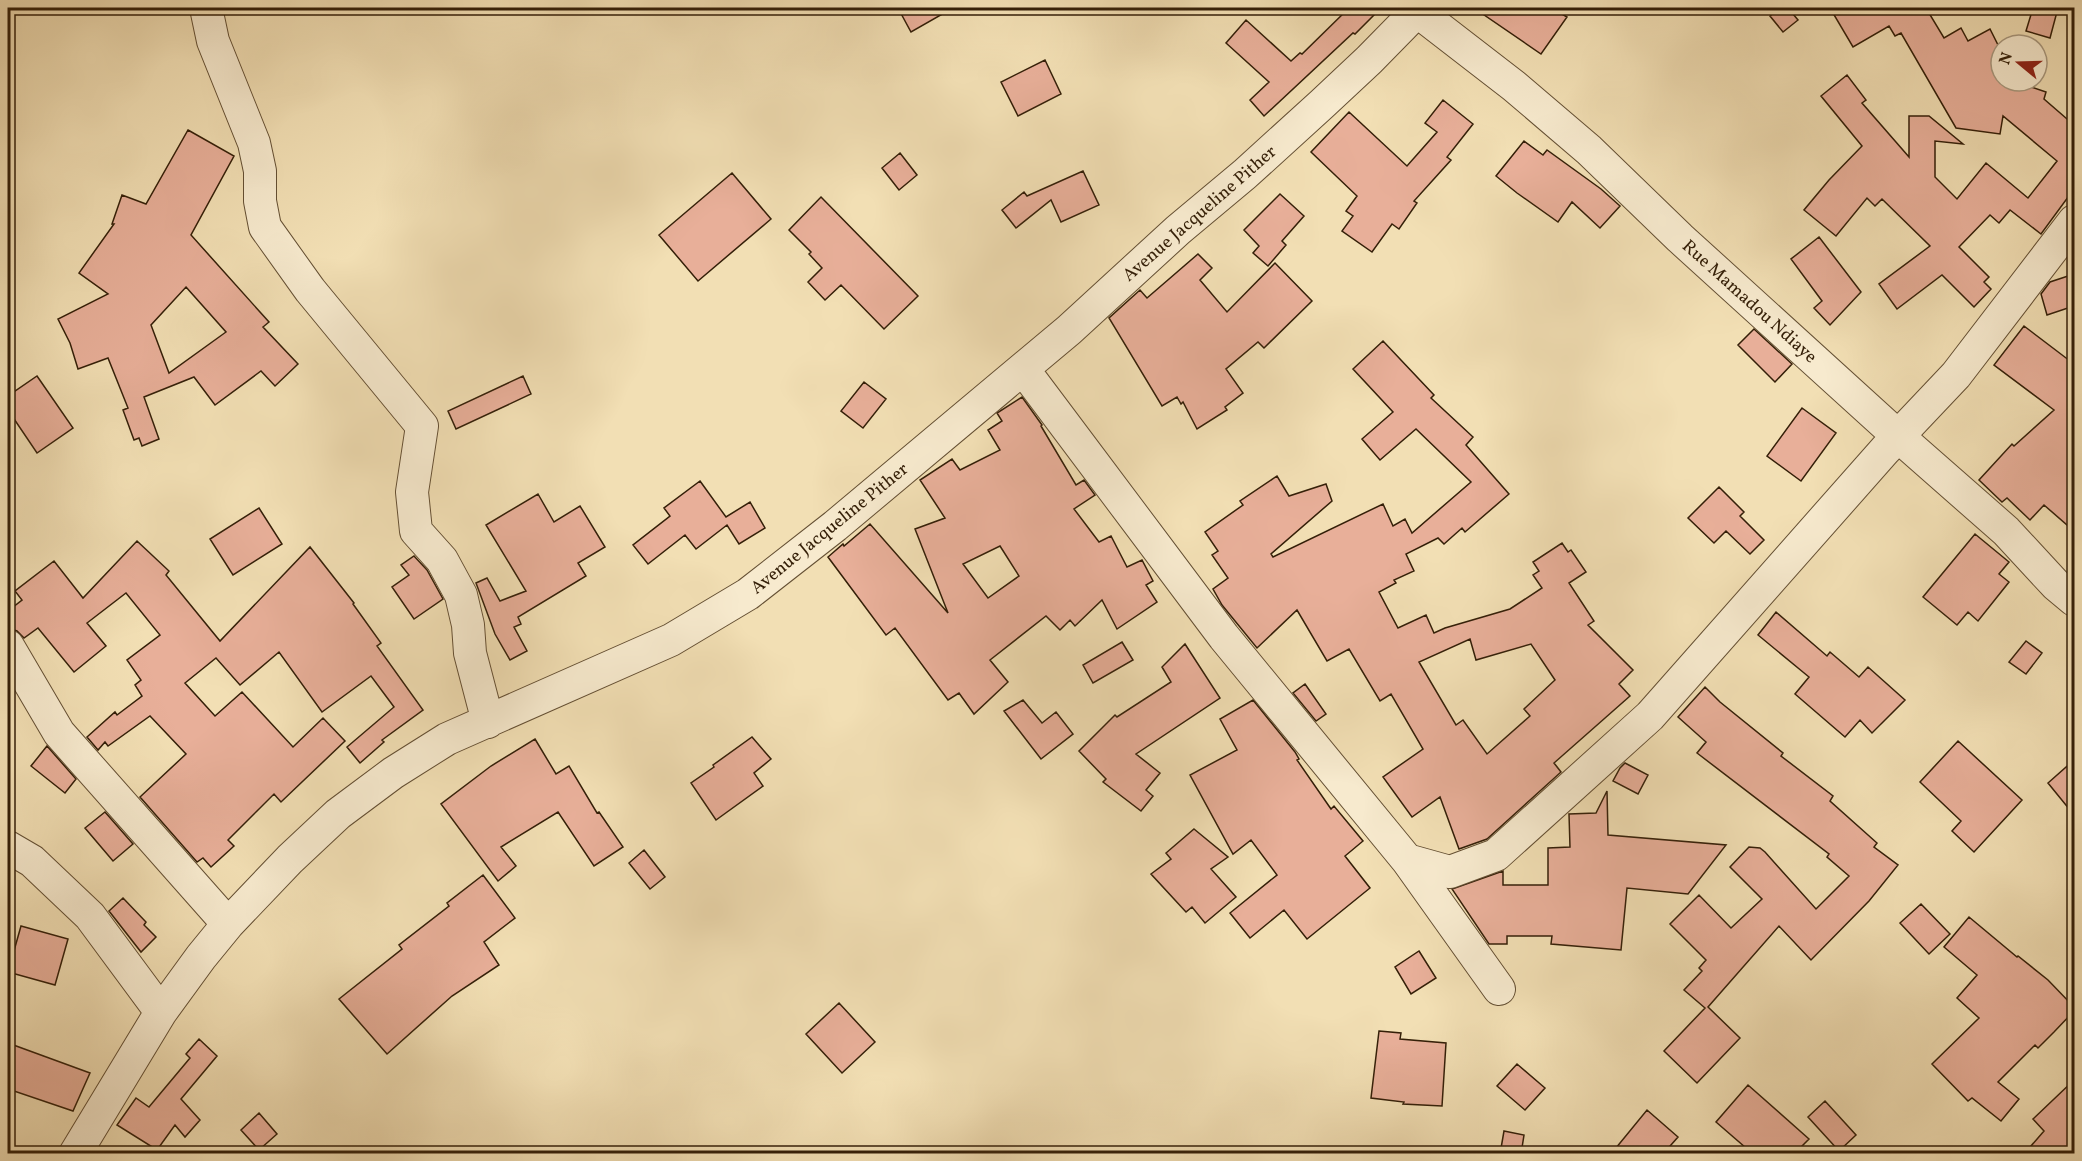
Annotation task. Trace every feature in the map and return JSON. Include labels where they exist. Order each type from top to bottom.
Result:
[{"type":"street","points":[[206,8],[213,41],[254,143],[260,171],[260,201],[265,227],[310,290],[422,426],[412,492],[416,531],[442,560],[461,595],[468,625],[470,653],[488,722]]},
{"type":"street","name":"Avenue Jacqueline Pither","points":[[75,1154],[161,1012],[201,957],[228,924],[314,836],[364,793],[447,739],[670,640],[748,594],[799,555],[927,446],[1023,369],[1178,230],[1272,150],[1369,60],[1418,9]]},
{"type":"street","name":"Rue Mamadou Ndiaye","points":[[1418,9],[1589,150],[1680,238],[2006,531],[2056,585],[2074,600]]},
{"type":"street","points":[[1407,860],[1450,872],[1496,855],[1650,716],[1885,450],[1956,375],[2074,221]]},
{"type":"street","points":[[1023,369],[1224,637],[1407,860],[1499,989]]},
{"type":"street","points":[[8,646],[59,733],[228,924]]},
{"type":"street","points":[[8,847],[32,861],[90,916],[161,1012]]},
{"type":"building","points":[[898,8],[953,8],[911,32]]},
{"type":"building","points":[[1349,8],[1381,8],[1264,116],[1250,100],[1269,82],[1226,43],[1246,20],[1291,61],[1300,53],[1302,54]]},
{"type":"building","points":[[1474,8],[1552,8],[1567,17],[1541,54]]},
{"type":"building","points":[[1780,8],[1788,8],[1798,20],[1783,32],[1770,16]]},
{"type":"building","points":[[1830,8],[1926,8],[1944,38],[1961,28],[1968,41],[1990,29],[1992,33],[1989,33],[1989,93],[2046,93],[2044,99],[2074,125],[2074,189],[2041,234],[2010,210],[1999,223],[1990,215],[1959,247],[1989,277],[1984,282],[1991,289],[1974,307],[1942,275],[1897,309],[1879,284],[1930,246],[1882,199],[1875,206],[1867,198],[1836,236],[1804,210],[1862,146],[1821,96],[1847,75],[1866,100],[1862,103],[1909,157],[1909,116],[1929,116],[1963,144],[1935,141],[1935,177],[1957,199],[1986,163],[2028,198],[2057,161],[2003,116],[2000,134],[1956,128],[1901,33],[1895,36],[1889,26],[1853,47]]},
{"type":"building","points":[[2033,8],[2058,8],[2050,38],[2049,33],[2026,31]]},
{"type":"building","points":[[1045,60],[1061,94],[1018,116],[1001,82]]},
{"type":"building","points":[[1443,100],[1473,124],[1447,157],[1451,160],[1414,201],[1417,203],[1399,229],[1392,224],[1372,252],[1342,231],[1353,216],[1346,211],[1357,196],[1311,152],[1349,112],[1407,166],[1437,132],[1425,123]]},
{"type":"building","points":[[188,130],[234,156],[191,235],[269,322],[263,327],[298,364],[275,386],[261,371],[215,405],[194,377],[144,397],[159,439],[142,446],[139,438],[134,440],[123,410],[128,408],[108,358],[78,369],[70,343],[58,319],[108,294],[79,273],[114,224],[112,224],[122,195],[146,204]],"holes":[[[186,287],[226,332],[169,373],[151,325]]]},
{"type":"building","points":[[1524,141],[1543,155],[1547,150],[1601,189],[1620,206],[1600,228],[1572,202],[1558,222],[1496,176]]},
{"type":"building","points":[[900,153],[917,175],[899,190],[882,168]]},
{"type":"building","points":[[1083,171],[1099,205],[1061,222],[1051,200],[1016,228],[1002,210],[1024,192],[1027,196]]},
{"type":"building","points":[[732,173],[771,219],[698,281],[659,235]]},
{"type":"building","points":[[1280,194],[1304,216],[1282,241],[1286,245],[1268,266],[1253,253],[1259,246],[1244,230]]},
{"type":"building","points":[[821,197],[918,296],[884,329],[841,285],[825,300],[808,282],[822,268],[809,254],[811,252],[789,230]]},
{"type":"building","points":[[1819,237],[1861,292],[1830,325],[1814,308],[1822,301],[1791,259]]},
{"type":"building","points":[[1198,254],[1212,268],[1200,280],[1227,312],[1275,263],[1312,301],[1264,348],[1258,342],[1226,369],[1243,393],[1225,407],[1227,410],[1197,429],[1183,402],[1181,404],[1177,397],[1162,406],[1109,318],[1140,290],[1147,298]]},
{"type":"building","points":[[2074,274],[2074,306],[2047,315],[2041,294],[2050,282]]},
{"type":"building","points":[[2024,326],[2074,364],[2074,531],[2044,505],[2030,520],[2007,498],[2002,502],[1979,480],[2012,444],[2014,446],[2054,410],[1994,365]]},
{"type":"building","points":[[1754,329],[1792,364],[1775,382],[1738,345]]},
{"type":"building","points":[[1383,341],[1434,395],[1431,398],[1473,437],[1466,445],[1509,494],[1465,532],[1462,528],[1444,544],[1438,538],[1406,554],[1414,571],[1394,580],[1396,583],[1379,592],[1398,628],[1426,615],[1434,633],[1510,609],[1542,588],[1533,575],[1539,571],[1533,562],[1562,543],[1568,552],[1571,550],[1586,572],[1569,583],[1594,621],[1588,625],[1633,670],[1619,684],[1630,696],[1554,763],[1561,772],[1487,839],[1459,849],[1440,797],[1412,817],[1383,777],[1423,749],[1391,694],[1380,701],[1349,649],[1327,661],[1297,610],[1257,648],[1222,605],[1213,589],[1228,578],[1212,555],[1218,551],[1205,532],[1243,505],[1240,501],[1277,476],[1289,496],[1326,484],[1332,501],[1271,554],[1273,557],[1383,504],[1393,526],[1405,519],[1412,533],[1471,482],[1416,429],[1380,460],[1362,439],[1393,412],[1353,369]],"holes":[[[1470,639],[1476,660],[1531,644],[1555,680],[1524,709],[1530,716],[1487,754],[1463,720],[1456,725],[1419,662]]]},
{"type":"building","points":[[37,376],[73,428],[37,453],[8,410],[8,396]]},
{"type":"building","points":[[523,376],[531,394],[456,429],[448,411]]},
{"type":"building","points":[[864,382],[886,399],[863,428],[841,411]]},
{"type":"building","points":[[1022,397],[1042,425],[1076,485],[1084,480],[1095,495],[1074,509],[1099,542],[1111,536],[1127,567],[1142,560],[1153,581],[1146,585],[1157,602],[1117,629],[1102,600],[1075,626],[1070,620],[1060,630],[1046,616],[990,660],[1008,682],[974,714],[959,693],[948,700],[895,628],[886,635],[828,557],[870,524],[948,613],[915,529],[945,518],[920,480],[952,459],[960,470],[1000,450],[988,430],[1002,421],[997,413]],"holes":[[[1000,546],[1019,576],[988,598],[963,564]]]},
{"type":"building","points":[[1802,408],[1836,433],[1801,481],[1767,456]]},
{"type":"building","points":[[700,481],[726,517],[750,502],[765,528],[739,544],[727,525],[696,549],[685,535],[648,564],[633,545],[670,516],[664,508]]},
{"type":"building","points":[[1719,487],[1744,512],[1740,516],[1764,540],[1750,554],[1726,531],[1714,543],[1688,518]]},
{"type":"building","points":[[538,494],[554,522],[580,506],[605,547],[578,563],[586,576],[518,617],[521,624],[514,627],[527,651],[510,660],[495,634],[476,583],[487,578],[500,601],[526,591],[486,525]]},
{"type":"building","points":[[259,508],[282,544],[233,575],[210,539]]},
{"type":"building","points":[[1975,534],[2009,562],[1999,574],[2009,582],[1978,621],[1968,612],[1957,625],[1923,597]]},
{"type":"building","points":[[137,541],[169,571],[166,575],[220,641],[310,547],[354,603],[381,643],[377,646],[423,710],[382,740],[384,742],[360,763],[347,747],[394,707],[371,676],[322,712],[279,652],[240,685],[216,658],[185,683],[215,716],[242,692],[293,747],[323,718],[345,741],[281,802],[274,794],[228,840],[234,846],[211,867],[203,858],[197,862],[140,797],[186,754],[150,716],[108,746],[105,742],[98,750],[87,737],[115,712],[117,715],[142,696],[135,685],[141,680],[127,660],[160,635],[126,593],[87,623],[106,646],[74,672],[38,628],[24,638],[17,631],[8,628],[8,611],[22,600],[15,591],[54,561],[83,598]]},
{"type":"building","points":[[414,556],[427,570],[443,599],[414,619],[392,587],[409,575],[401,565]]},
{"type":"building","points":[[1776,612],[1827,656],[1830,652],[1859,677],[1868,667],[1905,700],[1872,733],[1860,720],[1845,737],[1795,694],[1809,677],[1758,635]]},
{"type":"building","points":[[2026,641],[2042,653],[2026,674],[2009,662]]},
{"type":"building","points":[[1122,642],[1133,660],[1093,683],[1083,665]]},
{"type":"building","points":[[1185,644],[1220,698],[1136,754],[1160,773],[1146,790],[1153,796],[1141,811],[1103,782],[1106,779],[1079,751],[1115,715],[1117,717],[1171,682],[1162,667]]},
{"type":"building","points":[[1305,684],[1326,714],[1316,721],[1293,693]]},
{"type":"building","points":[[1705,687],[1783,753],[1781,756],[1833,796],[1830,801],[1877,843],[1874,847],[1898,865],[1869,901],[1811,960],[1779,926],[1708,1007],[1740,1038],[1697,1083],[1664,1051],[1705,1008],[1684,990],[1702,971],[1699,968],[1706,960],[1670,924],[1699,895],[1731,928],[1762,899],[1730,867],[1749,847],[1760,848],[1765,852],[1816,909],[1849,876],[1827,857],[1829,854],[1697,753],[1706,742],[1678,717]]},
{"type":"building","points":[[1023,700],[1042,723],[1056,712],[1073,734],[1041,759],[1004,711]]},
{"type":"building","points":[[1253,700],[1295,752],[1299,759],[1297,760],[1331,809],[1334,806],[1363,841],[1345,856],[1370,888],[1307,939],[1284,910],[1250,938],[1230,913],[1277,875],[1251,840],[1233,854],[1190,775],[1237,750],[1220,719]]},
{"type":"building","points":[[752,737],[771,759],[754,773],[763,786],[716,820],[691,783]]},
{"type":"building","points":[[535,739],[556,774],[569,766],[597,813],[599,812],[623,847],[594,866],[558,812],[501,847],[516,866],[498,881],[441,804],[491,766]]},
{"type":"building","points":[[1958,741],[2022,800],[1974,852],[1952,831],[1961,821],[1920,782]]},
{"type":"building","points":[[47,746],[76,779],[65,793],[31,766]]},
{"type":"building","points":[[2074,760],[2074,815],[2048,783]]},
{"type":"building","points":[[1625,763],[1648,775],[1638,794],[1613,781]]},
{"type":"building","points":[[1607,791],[1608,835],[1726,845],[1688,894],[1627,888],[1621,950],[1551,944],[1552,936],[1507,936],[1507,944],[1489,944],[1452,889],[1503,871],[1503,885],[1548,885],[1548,848],[1570,847],[1569,814],[1596,813]]},
{"type":"building","points":[[105,812],[133,844],[113,861],[85,828]]},
{"type":"building","points":[[1194,829],[1228,857],[1211,869],[1236,897],[1205,923],[1192,907],[1186,912],[1151,874],[1171,859],[1166,853]]},
{"type":"building","points":[[644,850],[665,877],[650,889],[629,863]]},
{"type":"building","points":[[483,875],[515,918],[484,942],[499,965],[452,996],[387,1054],[339,999],[402,949],[399,945],[449,906],[447,903]]},
{"type":"building","points":[[123,898],[146,922],[144,925],[156,937],[141,952],[109,911]]},
{"type":"building","points":[[1921,904],[1950,934],[1929,954],[1900,923]]},
{"type":"building","points":[[1969,917],[2048,980],[2074,1007],[2074,1011],[2038,1048],[2035,1045],[1998,1082],[2019,1099],[2001,1121],[1972,1098],[1968,1101],[1932,1064],[1979,1018],[1957,998],[1977,975],[1944,947]]},
{"type":"building","points":[[21,926],[68,939],[55,985],[8,972]]},
{"type":"building","points":[[1419,951],[1436,978],[1411,994],[1395,967]]},
{"type":"building","points":[[839,1003],[875,1042],[842,1073],[806,1034]]},
{"type":"building","points":[[1379,1031],[1401,1033],[1400,1039],[1446,1043],[1442,1106],[1403,1104],[1404,1102],[1371,1098]]},
{"type":"building","points":[[199,1039],[217,1056],[181,1099],[200,1120],[185,1137],[175,1125],[157,1150],[117,1125],[136,1098],[149,1107],[190,1058],[186,1054]]},
{"type":"building","points":[[8,1043],[90,1073],[73,1111],[8,1089]]},
{"type":"building","points":[[1517,1064],[1545,1088],[1525,1110],[1497,1086]]},
{"type":"building","points":[[2074,1080],[2074,1154],[2024,1154],[2044,1131],[2033,1119]]},
{"type":"building","points":[[1748,1085],[1809,1139],[1794,1154],[1753,1154],[1716,1122]]},
{"type":"building","points":[[1825,1101],[1856,1135],[1839,1151],[1808,1117]]},
{"type":"building","points":[[1647,1110],[1678,1137],[1663,1154],[1611,1154]]},
{"type":"building","points":[[259,1113],[277,1134],[259,1150],[241,1130]]},
{"type":"building","points":[[1504,1131],[1524,1135],[1521,1154],[1500,1154]]}]
